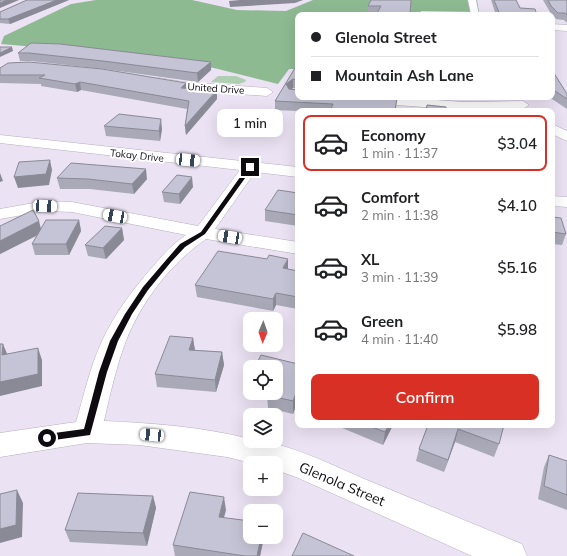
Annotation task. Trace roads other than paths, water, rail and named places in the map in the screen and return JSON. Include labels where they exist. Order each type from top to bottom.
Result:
[{"type":"street","points":[[472,0],[474,12]]},
{"type":"street","points":[[555,27],[567,28]]},
{"type":"street","name":"United Drive","points":[[151,81],[183,86],[267,92]]},
{"type":"street","points":[[383,100],[464,106],[523,104]]},
{"type":"street","points":[[555,130],[567,137]]},
{"type":"street","name":"Tokay Drive","points":[[0,139],[295,172]]},
{"type":"street","points":[[87,432],[103,372],[114,341],[128,314],[146,288],[169,260],[183,246],[203,233],[250,167]]},
{"type":"street","points":[[555,201],[567,202]]},
{"type":"street","points":[[0,214],[45,206],[72,207],[203,233],[295,248]]},
{"type":"street","name":"Glenola Street","points":[[0,445],[87,432],[178,438],[227,445],[275,457],[307,468],[510,556]]}]
